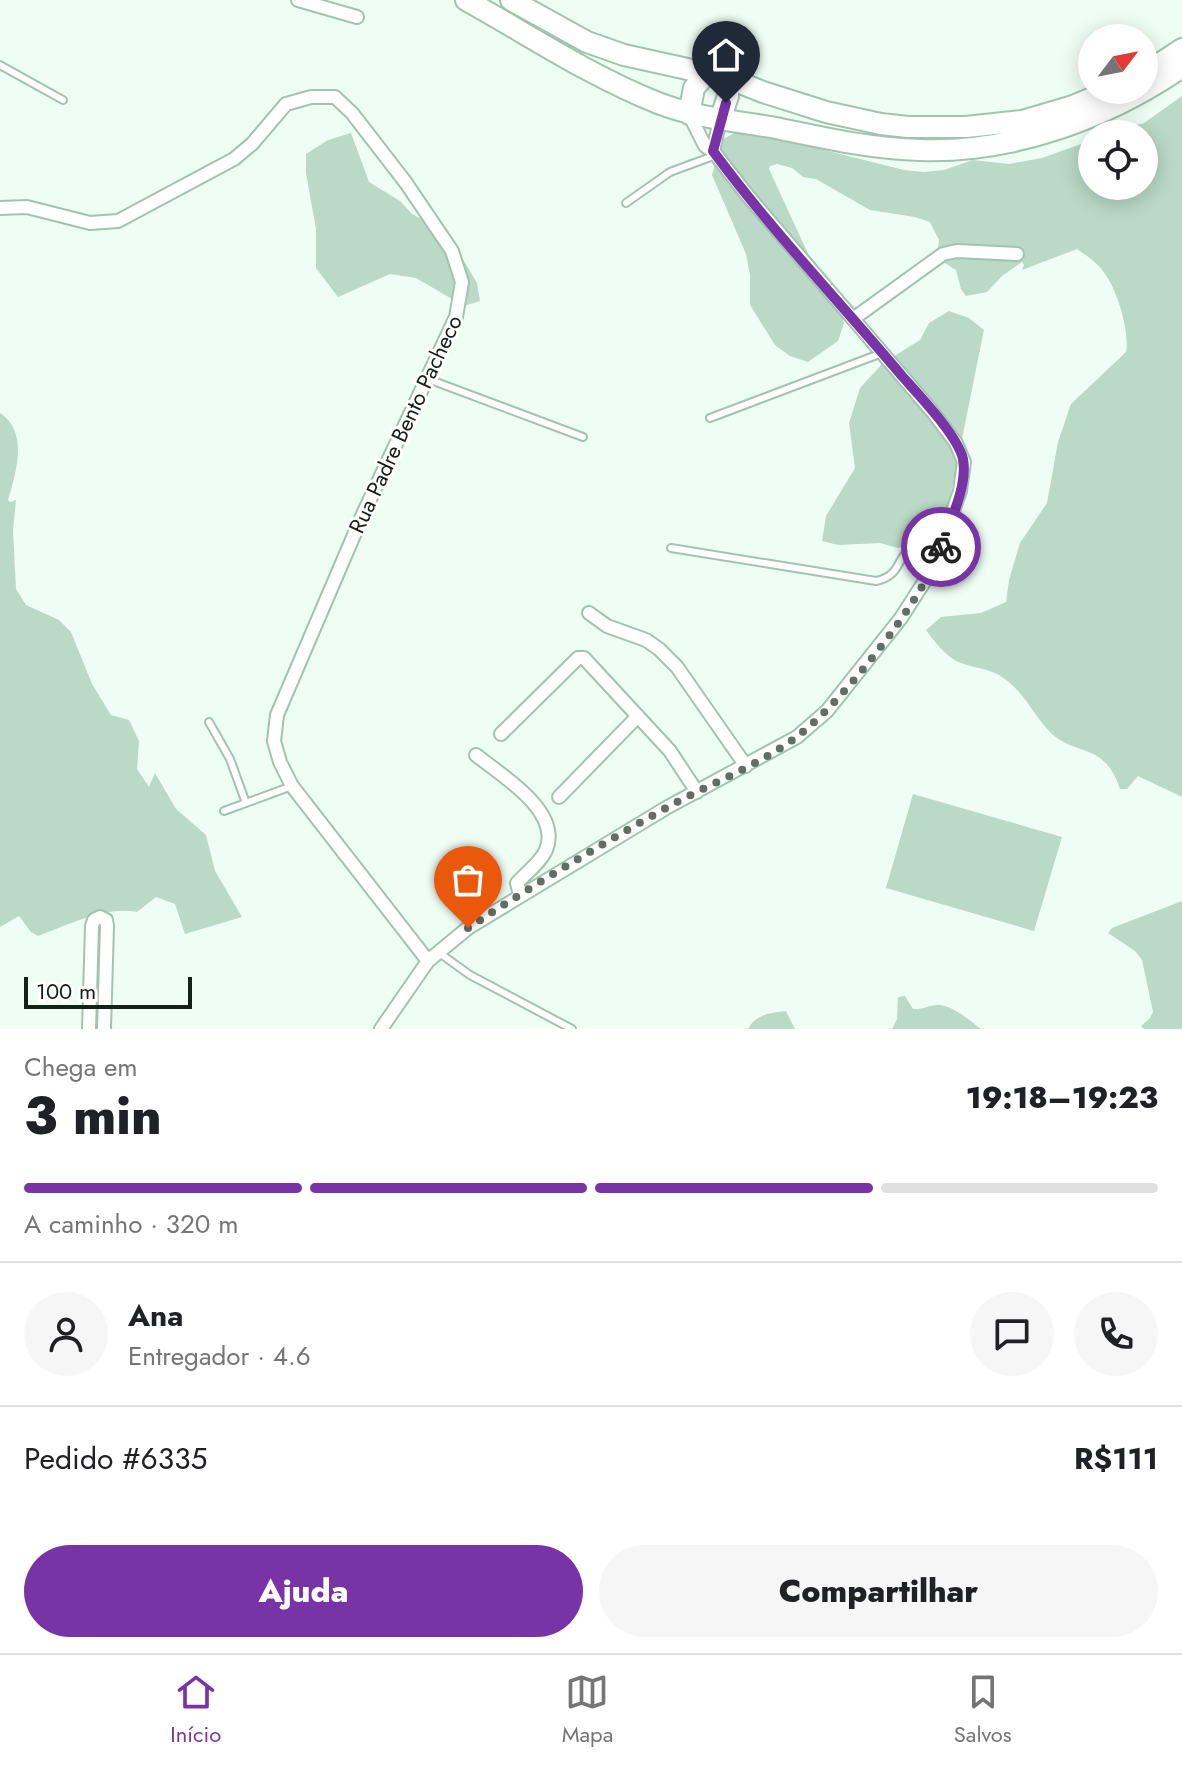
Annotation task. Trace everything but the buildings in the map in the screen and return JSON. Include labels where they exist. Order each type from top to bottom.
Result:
[{"type":"main road","points":[[466,0],[562,57],[656,102],[689,114],[876,146],[921,150],[966,148],[1033,136],[1091,117],[1148,90],[1182,67]]},
{"type":"main road","points":[[511,0],[587,42],[624,55],[728,78],[826,112],[869,122],[908,127],[966,127],[1022,121],[1078,103]]},
{"type":"main road","points":[[1158,65],[1182,49]]},
{"type":"main road","points":[[689,114],[694,88],[707,73]]},
{"type":"main road","points":[[720,120],[728,96],[728,78]]},
{"type":"street","points":[[298,0],[357,17]]},
{"type":"street","name":"Rua Padre Bento Pacheco","points":[[0,208],[27,207],[90,223],[118,221],[234,159],[252,144],[286,104],[311,97],[335,97],[352,113],[406,183],[452,251],[462,282],[456,317],[363,514],[277,715],[274,741],[292,786],[433,956]]},
{"type":"street","points":[[381,1029],[433,956],[468,928],[697,792],[797,737],[827,711],[901,618],[940,552],[960,491],[964,470],[961,452],[931,410],[715,153],[705,146],[689,114]]},
{"type":"street","points":[[715,153],[720,120]]},
{"type":"street","points":[[853,319],[943,254],[957,251],[1017,254]]},
{"type":"street","points":[[589,613],[607,626],[646,640],[659,649],[677,667],[746,766]]},
{"type":"street","points":[[501,734],[578,658],[584,658],[670,751],[697,792]]},
{"type":"street","points":[[559,797],[638,716]]},
{"type":"street","points":[[476,755],[535,804],[548,824],[549,839],[545,853],[517,883],[520,895]]},
{"type":"street","points":[[89,1029],[92,926],[94,920],[100,917],[106,920],[107,926],[104,1029]]},
{"type":"lane","points":[[0,65],[63,100]]},
{"type":"lane","points":[[626,203],[670,172],[715,153]]},
{"type":"lane","points":[[710,418],[882,353]]},
{"type":"lane","points":[[428,379],[583,437]]},
{"type":"lane","points":[[671,548],[876,581],[890,575],[907,551],[915,547],[940,552]]},
{"type":"lane","points":[[209,722],[230,759],[246,803]]},
{"type":"lane","points":[[224,811],[292,786]]},
{"type":"lane","points":[[433,956],[572,1029]]},
{"type":"green space","points":[[1182,96],[1182,797],[1138,776],[1127,789],[1120,789],[1106,763],[1051,733],[1006,680],[992,672],[956,661],[926,630],[941,617],[981,613],[1006,602],[1020,543],[1047,503],[1058,442],[1071,404],[1126,352],[1122,312],[1110,281],[1102,270],[1077,249],[1022,270],[1022,262],[987,292],[966,296],[956,270],[937,258],[939,240],[930,222],[870,210],[816,179],[803,177],[792,168],[777,164],[770,166],[810,258],[839,306],[844,323],[838,341],[808,362],[790,356],[775,345],[750,305],[746,254],[712,175],[722,140],[734,133],[756,133],[904,170],[924,172],[944,170],[973,160],[1009,164],[1042,158],[1078,145],[1078,200],[1158,200],[1158,120],[1148,120]]},
{"type":"green space","points":[[351,133],[369,182],[400,201],[412,214],[429,223],[455,246],[477,283],[480,301],[464,306],[416,278],[390,274],[338,297],[316,268],[316,229],[306,173],[306,154],[328,140]]},
{"type":"green space","points":[[949,311],[969,318],[984,330],[944,528],[932,539],[898,548],[880,543],[838,545],[822,541],[826,516],[855,468],[849,423],[860,388],[883,363],[920,340],[929,323]]},
{"type":"green space","points":[[0,413],[15,431],[17,442],[17,466],[8,500],[16,500],[13,531],[16,589],[26,605],[59,620],[71,632],[92,684],[111,715],[129,720],[139,741],[137,769],[149,787],[155,773],[176,809],[206,835],[215,871],[242,917],[185,934],[175,904],[156,897],[137,912],[99,914],[38,936],[19,916],[0,927]]},
{"type":"green space","points":[[913,794],[1062,837],[1034,931],[886,888]]},
{"type":"green space","points":[[1182,901],[1182,1029],[1144,1029],[1141,1026],[1153,1012],[1142,960],[1135,951],[1108,933],[1112,928]]},
{"type":"green space","points":[[905,996],[913,1009],[946,1006],[981,1029],[892,1029],[897,1019],[898,997]]},
{"type":"green space","points":[[786,1011],[795,1029],[748,1029],[759,1017]]},
{"type":"way so far","points":[[468,928],[666,808],[797,737],[827,711],[882,644],[918,593],[941,547]]},
{"type":"route","points":[[726,103],[713,151],[931,410],[961,452],[964,470],[960,491],[941,547]]}]
